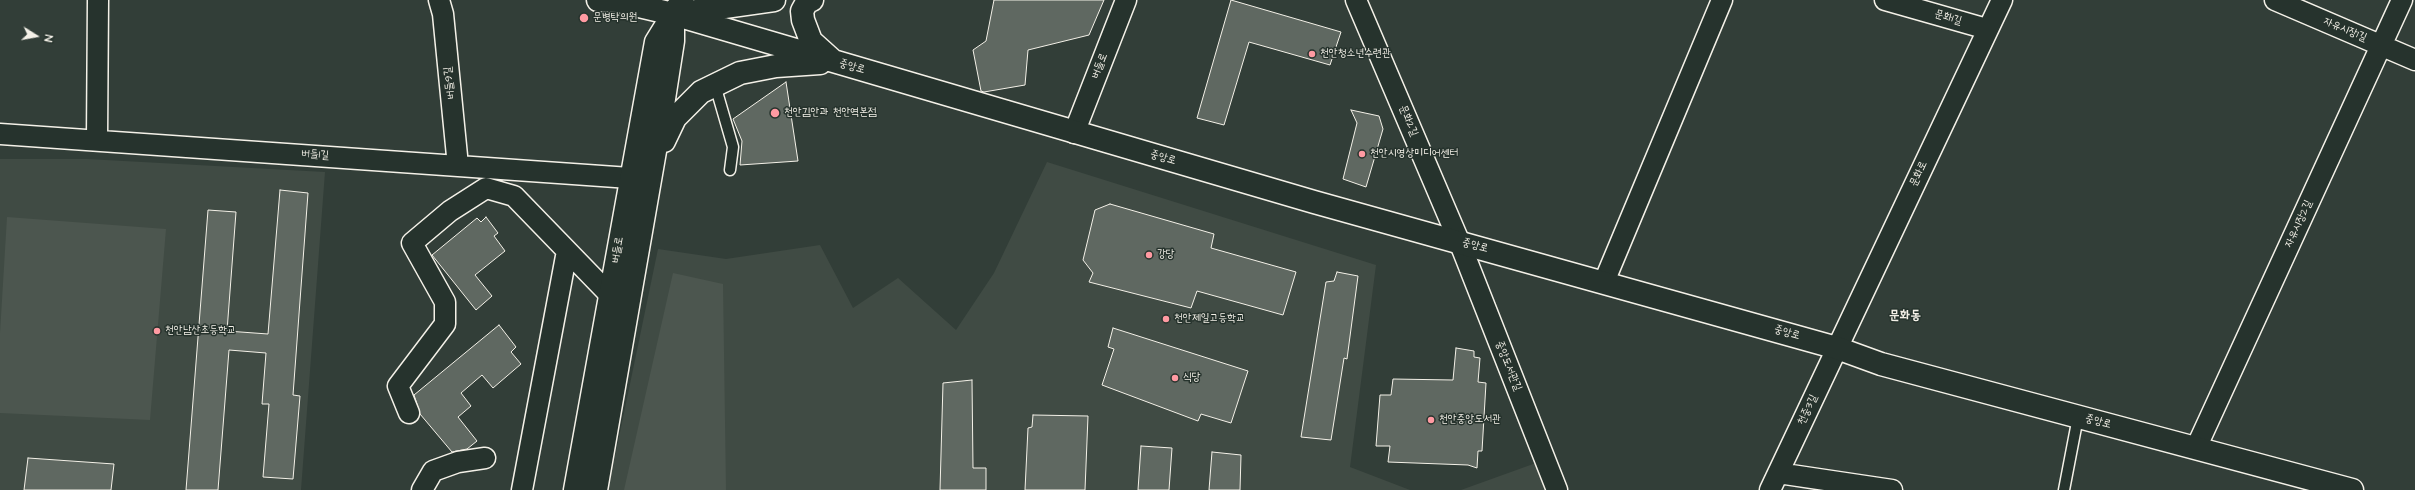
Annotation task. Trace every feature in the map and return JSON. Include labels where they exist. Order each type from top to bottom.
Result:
[{"type":"street","points":[[97,140],[98,0]]},
{"type":"street","name":"버들9길","points":[[439,0],[442,14],[458,166]]},
{"type":"street","name":"중앙로","points":[[612,0],[676,5],[835,62],[1074,133],[1314,202],[1837,348],[1881,364],[2352,490]]},
{"type":"street","points":[[676,5],[710,0]]},
{"type":"street","points":[[676,5],[774,0]]},
{"type":"street","points":[[812,0],[807,2],[802,11],[802,20],[810,41],[835,62]]},
{"type":"street","name":"버들로","points":[[1074,133],[1126,0]]},
{"type":"street","name":"문화2길","points":[[1356,0],[1459,242]]},
{"type":"street","points":[[1604,282],[1722,0]]},
{"type":"street","name":"문화1길","points":[[1885,0],[1988,29]]},
{"type":"street","name":"문화로","points":[[1837,348],[2002,0]]},
{"type":"street","name":"자유시장1길","points":[[2274,0],[2415,60]]},
{"type":"street","name":"자유시장2길","points":[[2196,448],[2402,0]]},
{"type":"street","name":"버들로","points":[[596,490],[654,162],[673,41],[676,5]]},
{"type":"street","name":"버들로","points":[[575,490],[630,178],[656,42],[676,5]]},
{"type":"street","points":[[654,162],[675,118],[701,92],[740,73],[776,66],[835,62]]},
{"type":"street","name":"버들1길","points":[[0,134],[630,178]]},
{"type":"street","points":[[409,413],[398,386],[445,324],[444,302],[412,243],[450,211],[486,188],[514,196],[610,295]]},
{"type":"street","name":"중앙도서관길","points":[[1459,242],[1557,490]]},
{"type":"street","points":[[522,490],[567,251]]},
{"type":"street","name":"천중3길","points":[[1837,348],[1774,482],[1892,490]]},
{"type":"street","points":[[422,490],[433,471],[458,462],[485,458]]},
{"type":"lane","points":[[715,85],[733,148],[730,170]]},
{"type":"lane","points":[[2064,490],[2078,417]]},
{"type":"shaded area","name":"천안남산초등학교","points":[[0,159],[87,159],[325,172],[301,490],[0,490]]},
{"type":"shaded area","name":"천안제일고등학교","points":[[1047,162],[1376,265],[1350,467],[1410,490],[608,490],[658,249],[726,259],[820,245],[853,308],[898,278],[956,330],[994,273]]},
{"type":"shaded area","points":[[7,217],[166,229],[150,420],[0,413],[0,333]]},
{"type":"shaded area","points":[[673,273],[723,284],[726,490],[624,490]]},
{"type":"shaded area","points":[[1536,463],[1545,490],[1461,490]]},
{"type":"building","points":[[994,0],[1104,0],[1089,35],[1028,50],[1025,85],[984,92],[981,91],[973,50],[986,41]]},
{"type":"building","name":"천안청소년수련관","points":[[1231,0],[1341,32],[1330,65],[1249,42],[1224,125],[1197,118]]},
{"type":"building","points":[[786,82],[798,161],[740,165],[742,141],[733,119]]},
{"type":"building","name":"천안시영상미디어센터","points":[[1351,110],[1379,116],[1383,129],[1366,187],[1343,179],[1357,123]]},
{"type":"building","points":[[280,190],[308,193],[293,395],[300,396],[293,479],[263,477],[269,404],[262,404],[266,353],[229,350],[218,490],[186,490],[208,210],[236,212],[227,331],[268,334]]},
{"type":"building","name":"강당","points":[[1110,204],[1214,234],[1211,248],[1296,272],[1283,315],[1197,291],[1191,308],[1089,282],[1093,273],[1083,260],[1095,210]]},
{"type":"building","points":[[486,217],[498,233],[494,236],[505,251],[475,275],[492,296],[476,310],[432,255],[477,218],[481,222]]},
{"type":"building","points":[[1337,272],[1358,276],[1347,359],[1344,358],[1331,440],[1301,437],[1326,282],[1334,281]]},
{"type":"building","points":[[499,325],[516,347],[511,352],[521,364],[493,388],[482,375],[461,393],[471,406],[458,417],[477,441],[467,449],[452,452],[420,414],[414,395]]},
{"type":"building","name":"식당","points":[[1113,328],[1248,371],[1231,423],[1201,414],[1198,421],[1102,385],[1114,349],[1108,347]]},
{"type":"building","name":"천안중앙도서관","points":[[1456,348],[1474,351],[1474,357],[1480,358],[1478,382],[1486,383],[1482,451],[1478,451],[1477,468],[1468,465],[1388,462],[1390,446],[1376,446],[1380,395],[1391,395],[1393,379],[1453,380]]},
{"type":"building","points":[[972,380],[973,468],[986,468],[986,490],[940,490],[943,383]]},
{"type":"building","points":[[1033,415],[1088,416],[1085,490],[1025,490],[1028,428],[1032,427]]},
{"type":"building","points":[[1141,446],[1172,448],[1169,490],[1138,490]]},
{"type":"building","points":[[1212,452],[1241,455],[1240,490],[1209,490]]},
{"type":"building","points":[[28,458],[114,464],[111,490],[24,490]]},
{"type":"place","name":"문병탁의원","points":[[584,18]]},
{"type":"place","name":"천안청소년수련관","points":[[1312,54]]},
{"type":"place","name":"천안김안과 천안역본점","points":[[775,113]]},
{"type":"place","name":"천안시영상미디어센터","points":[[1362,154]]},
{"type":"place","name":"강당","points":[[1149,255]]},
{"type":"place","name":"천안제일고등학교","points":[[1166,319]]},
{"type":"place","name":"천안남산초등학교","points":[[157,331]]},
{"type":"place","name":"식당","points":[[1175,378]]},
{"type":"place","name":"천안중앙도서관","points":[[1431,420]]},
{"type":"district","name":"문화동","points":[[1905,316]]}]
